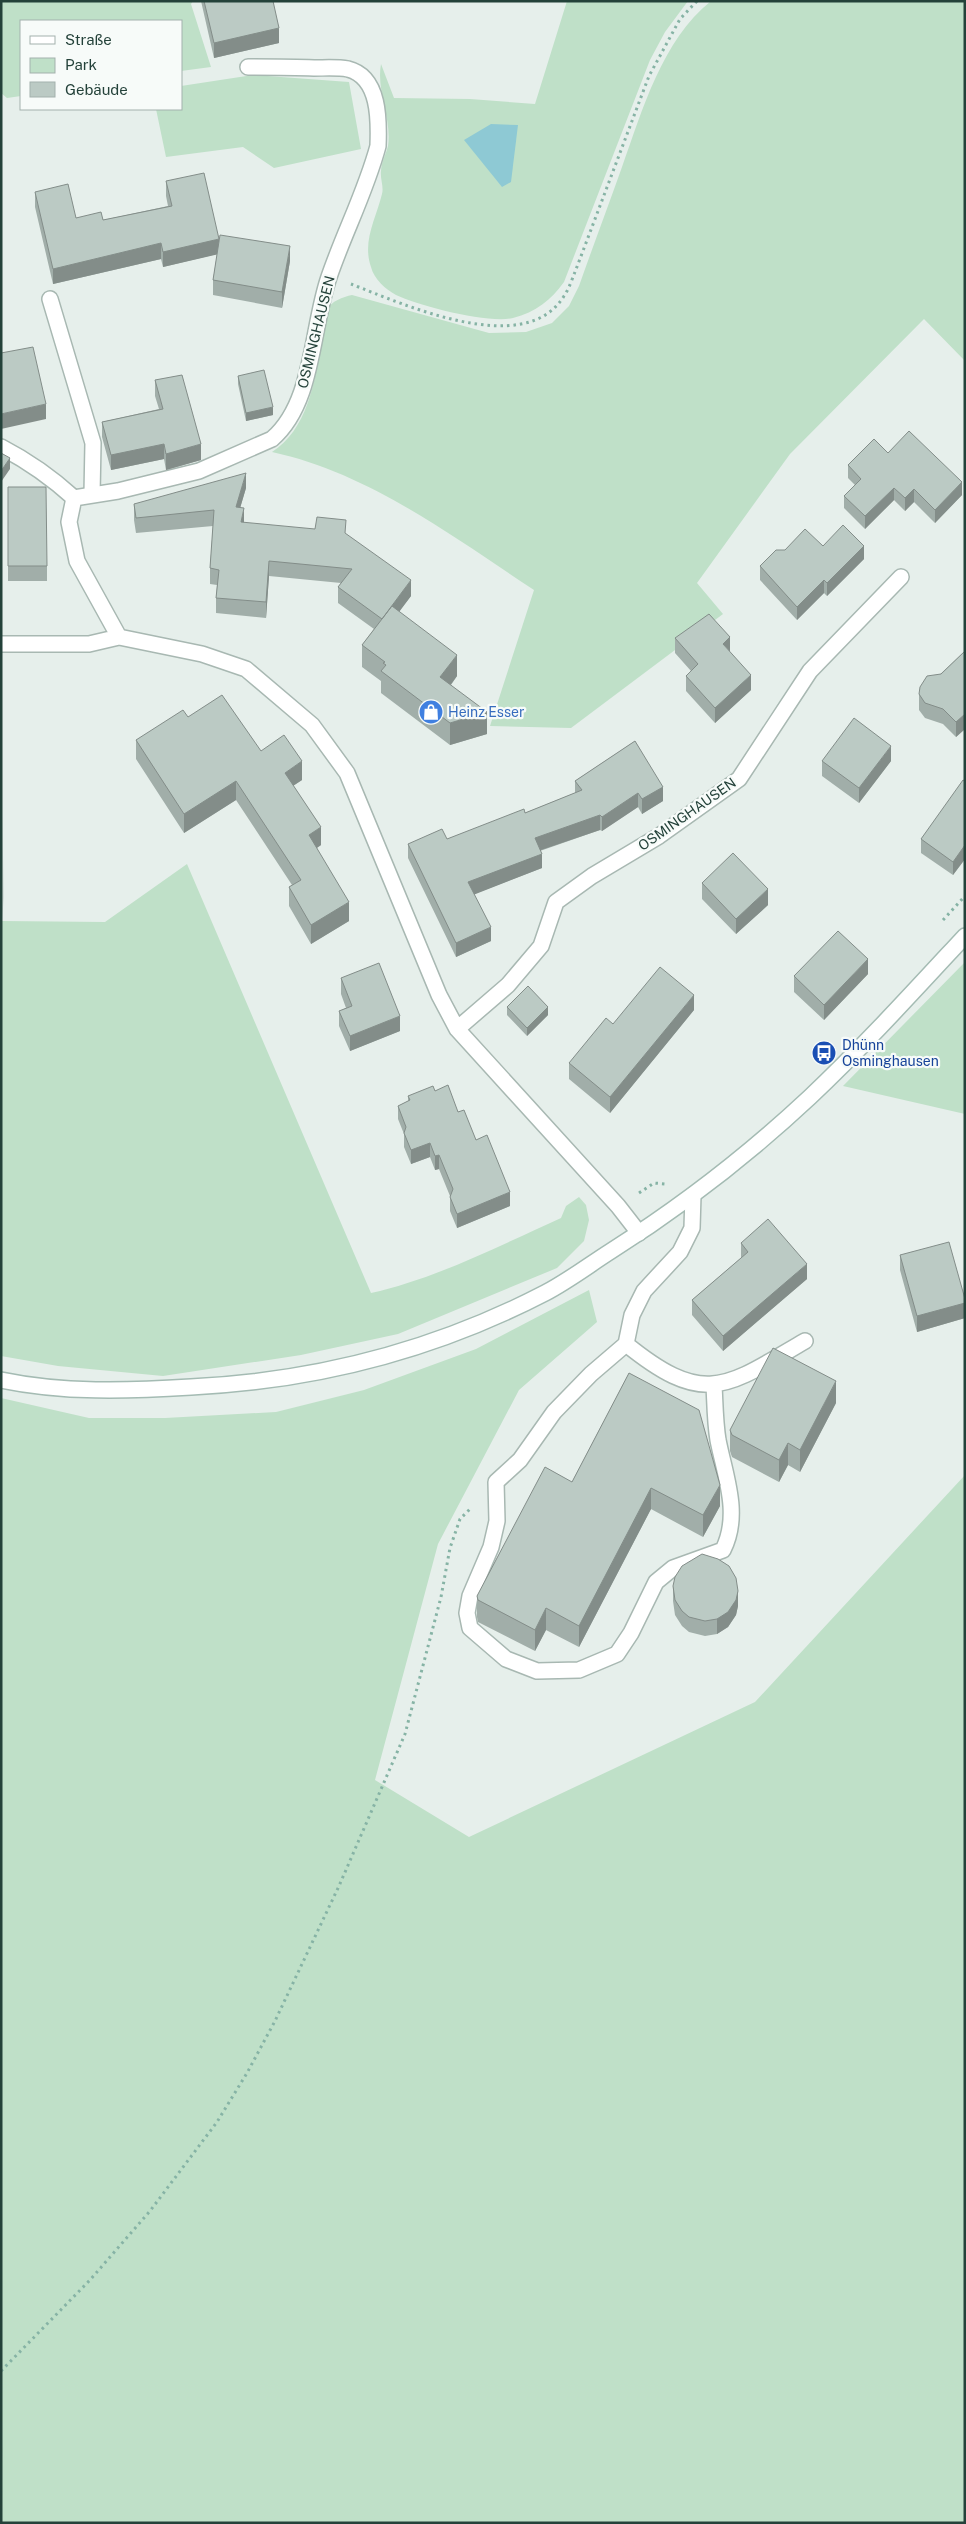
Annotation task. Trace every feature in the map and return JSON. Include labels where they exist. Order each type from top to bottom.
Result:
[{"type":"street","name":"OSMINGHAUSEN","points":[[74,498],[118,491],[199,471],[272,439],[282,431],[292,414],[304,386],[316,322],[329,276],[378,146],[374,94],[368,84],[349,70],[248,67]]},
{"type":"street","points":[[50,299],[93,443],[92,494]]},
{"type":"street","points":[[1,447],[22,458],[54,480],[74,498],[69,522],[77,561],[119,637]]},
{"type":"street","name":"OSMINGHAUSEN","points":[[457,1028],[508,985],[541,946],[556,902],[592,876],[659,836],[739,778],[810,670],[901,577]]},
{"type":"street","points":[[1,644],[89,644],[119,637],[202,654],[246,669],[312,725],[348,773],[439,995],[457,1028],[618,1206],[639,1233]]},
{"type":"street","points":[[1,1380],[96,1390],[143,1390],[224,1386],[280,1379],[358,1364],[431,1341],[515,1307],[546,1292],[639,1233],[727,1170],[811,1096],[899,1007],[965,936]]},
{"type":"street","points":[[693,1195],[692,1228],[680,1252],[644,1291],[632,1315],[626,1344],[591,1374],[554,1412],[520,1460],[496,1482],[497,1521],[491,1547],[470,1596],[468,1613],[470,1628],[506,1659],[537,1671],[579,1670],[617,1654],[631,1633],[656,1582],[673,1568],[724,1550],[729,1539],[732,1515],[730,1491],[718,1438],[714,1385]]},
{"type":"street","points":[[626,1344],[650,1363],[679,1379],[714,1385],[734,1380],[805,1342]]},
{"type":"path","points":[[329,276],[424,311],[493,327],[526,323],[540,317],[553,308],[564,297],[575,272],[649,76],[680,19],[697,1]]},
{"type":"path","points":[[941,922],[965,896]]},
{"type":"path","points":[[618,1206],[654,1184],[670,1182]]},
{"type":"path","points":[[1,2371],[90,2280],[150,2211],[206,2137],[247,2073],[275,2020],[339,1886],[405,1734],[441,1597],[450,1548],[460,1519],[496,1482]]},
{"type":"shaded area","points":[[1,772],[4,897],[1,930]]},
{"type":"green space","points":[[1,1],[193,1],[191,4],[211,67],[182,71],[182,20],[20,20],[20,96],[7,98],[1,93]]},
{"type":"green space","points":[[567,1],[688,1],[665,32],[650,60],[564,282],[548,300],[536,309],[513,318],[502,319],[454,313],[396,295],[377,280],[372,271],[368,248],[382,191],[381,168],[389,136],[381,84],[381,64],[394,98],[470,99],[535,104]]},
{"type":"green space","points":[[711,1],[965,1],[965,361],[924,319],[790,454],[697,583],[723,614],[571,728],[490,726],[534,590],[441,528],[376,491],[308,462],[272,452],[284,443],[294,431],[301,418],[316,374],[325,314],[331,304],[338,300],[352,295],[489,333],[526,332],[552,323],[569,306],[579,286],[637,123],[656,78],[679,36],[694,17]]},
{"type":"green space","points":[[253,75],[349,82],[361,149],[274,168],[243,147],[166,157],[156,110],[182,110],[182,86]]},
{"type":"green space","points":[[187,864],[371,1293],[395,1287],[443,1270],[561,1218],[566,1206],[579,1197],[586,1205],[589,1220],[584,1241],[557,1268],[398,1334],[301,1355],[163,1376],[58,1366],[1,1356],[2,921],[105,922]]},
{"type":"green space","points":[[965,962],[965,1114],[843,1086]]},
{"type":"green space","points":[[589,1290],[597,1322],[519,1390],[438,1544],[375,1780],[469,1837],[755,1702],[965,1475],[965,2523],[1,2523],[1,1398],[89,1418],[165,1418],[276,1412],[364,1390],[476,1349]]},
{"type":"water","points":[[491,124],[518,125],[511,182],[502,187],[464,140]]},
{"type":"building","points":[[204,1],[273,1],[279,28],[214,43]]},
{"type":"building","points":[[204,173],[219,239],[163,252],[161,243],[53,269],[35,192],[68,184],[76,218],[101,212],[103,220],[172,206],[166,181]]},
{"type":"building","points":[[220,235],[290,246],[282,292],[213,280]]},
{"type":"building","points":[[33,347],[46,404],[1,414],[1,353]]},
{"type":"building","points":[[264,370],[273,407],[246,413],[238,376]]},
{"type":"building","points":[[182,375],[201,444],[166,454],[164,444],[111,455],[102,422],[163,409],[155,380]]},
{"type":"building","points":[[909,431],[962,482],[935,510],[914,489],[905,498],[894,488],[865,516],[844,496],[861,479],[848,465],[874,439],[888,453]]},
{"type":"building","points":[[1,453],[10,458],[1,471]]},
{"type":"building","points":[[246,473],[236,507],[244,508],[241,522],[315,529],[317,517],[346,520],[345,533],[411,580],[382,619],[338,587],[352,569],[269,561],[266,602],[216,598],[219,570],[210,568],[214,510],[136,518],[134,504]]},
{"type":"building","points":[[8,487],[46,487],[47,566],[8,566]]},
{"type":"building","points":[[843,525],[864,546],[827,583],[824,580],[797,607],[760,566],[776,550],[785,550],[805,529],[823,546]]},
{"type":"building","points":[[392,606],[457,655],[440,677],[487,712],[450,723],[381,671],[386,665],[383,663],[385,662],[362,645]]},
{"type":"building","points":[[709,614],[730,637],[723,644],[751,675],[715,708],[686,676],[698,664],[675,638]]},
{"type":"building","points":[[965,651],[965,714],[956,722],[943,709],[925,703],[919,694],[920,687],[927,676],[941,674]]},
{"type":"building","points":[[222,695],[261,751],[284,735],[302,761],[285,773],[321,827],[309,835],[349,902],[311,925],[289,887],[301,880],[236,781],[184,814],[136,740],[183,710],[188,717]]},
{"type":"building","points":[[854,718],[891,746],[859,788],[822,761]]},
{"type":"building","points":[[635,741],[663,787],[642,799],[638,793],[602,817],[600,815],[535,838],[542,854],[468,882],[491,927],[456,943],[408,844],[442,829],[447,839],[524,809],[525,813],[582,790],[575,781]]},
{"type":"building","points":[[963,780],[965,781],[965,845],[953,862],[921,839]]},
{"type":"building","points":[[733,853],[768,889],[736,919],[702,883]]},
{"type":"building","points":[[838,931],[868,959],[824,1005],[794,976]]},
{"type":"building","points":[[379,963],[400,1016],[350,1036],[339,1011],[352,1006],[341,978]]},
{"type":"building","points":[[660,967],[694,995],[610,1097],[569,1063],[606,1018],[613,1024]]},
{"type":"building","points":[[528,986],[548,1007],[527,1028],[507,1007]]},
{"type":"building","points":[[448,1085],[458,1112],[464,1110],[476,1140],[487,1135],[510,1192],[457,1214],[450,1197],[453,1189],[439,1155],[435,1156],[430,1143],[411,1150],[404,1133],[406,1127],[398,1106],[410,1100],[408,1096],[433,1086],[435,1091]]},
{"type":"building","points":[[768,1219],[807,1264],[723,1336],[692,1300],[748,1252],[741,1243]]},
{"type":"building","points":[[949,1242],[965,1303],[917,1316],[900,1255]]},
{"type":"building","points":[[773,1348],[836,1381],[800,1450],[788,1443],[779,1460],[732,1435],[730,1430]]},
{"type":"building","points":[[629,1373],[699,1410],[720,1485],[703,1515],[651,1488],[579,1626],[546,1608],[535,1630],[478,1600],[477,1596],[545,1467],[572,1482]]},
{"type":"building","points":[[702,1554],[718,1559],[729,1566],[736,1578],[738,1591],[736,1600],[728,1612],[717,1619],[705,1621],[689,1617],[682,1611],[675,1600],[673,1586],[675,1577],[682,1566]]},
{"type":"place","name":"Heinz Esser","points":[[431,712]]},
{"type":"place","name":"Dhünn Osminghausen","points":[[824,1053]]}]
